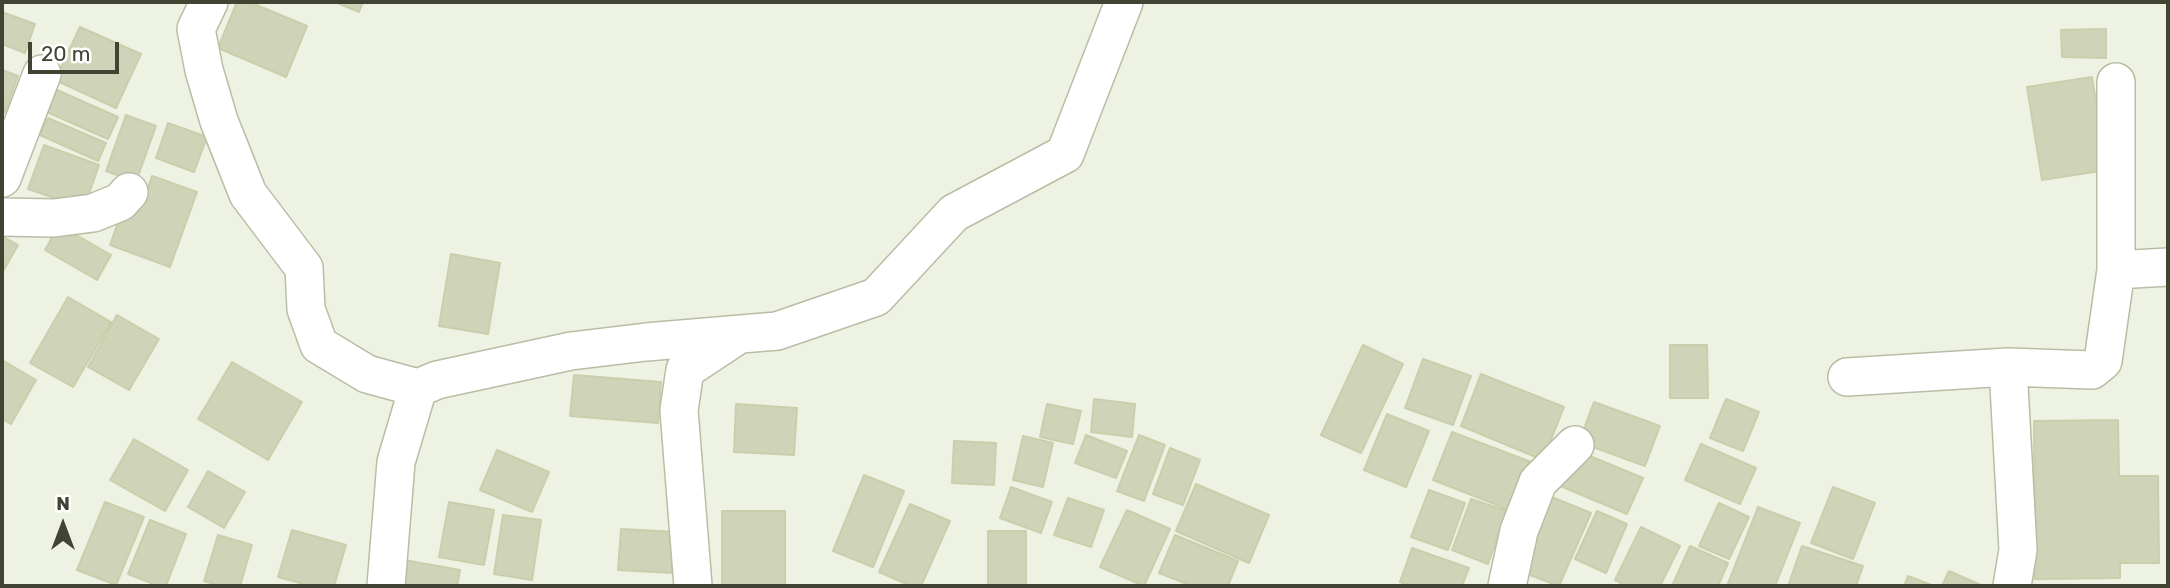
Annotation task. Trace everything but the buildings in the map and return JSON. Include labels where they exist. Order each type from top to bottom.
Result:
[{"type":"street","points":[[198,11],[204,70],[219,121],[248,194],[304,268],[306,309],[318,345],[367,374],[418,388],[437,380],[571,351],[777,331],[876,297],[954,213],[1066,154],[1124,2]]},
{"type":"street","points":[[2,177],[42,74]]},
{"type":"street","points":[[1847,377],[2008,367],[2092,370],[2098,366],[2102,361],[2116,270],[2116,82]]},
{"type":"street","points":[[2,217],[54,218],[93,213],[120,202],[129,192]]},
{"type":"street","points":[[2116,270],[2168,267]]},
{"type":"street","points":[[693,586],[679,410],[685,370],[738,334]]},
{"type":"street","points":[[2008,367],[2018,550],[2012,586]]},
{"type":"street","points":[[386,586],[396,461],[418,388]]},
{"type":"street","points":[[1507,586],[1519,531],[1538,482],[1575,445]]}]
